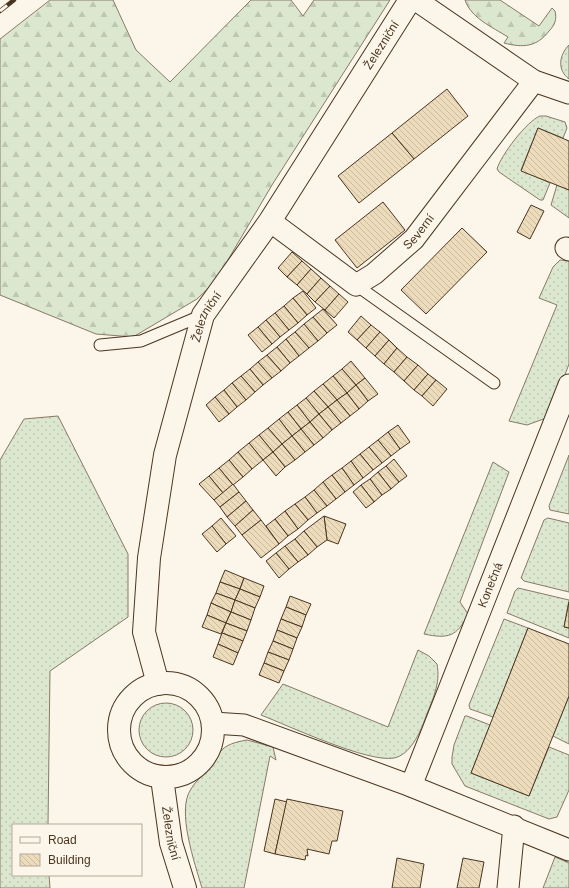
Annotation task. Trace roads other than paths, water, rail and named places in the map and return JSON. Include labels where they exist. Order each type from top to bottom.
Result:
[{"type":"street","name":"Železniční","points":[[158,684],[144,632],[149,558],[165,455],[204,315],[270,221],[410,0]]},
{"type":"street","points":[[416,0],[534,81],[569,93]]},
{"type":"street","name":"Severní","points":[[356,285],[374,274],[414,239],[534,81]]},
{"type":"street","points":[[270,221],[356,285]]},
{"type":"street","name":"Konečná","points":[[411,786],[569,385]]},
{"type":"street","points":[[171,683],[183,686],[194,692],[204,702],[214,723],[213,739],[209,751],[203,761],[185,774],[162,778],[144,772],[129,760],[122,746],[119,735],[123,710],[130,700],[142,690],[158,684],[171,683]]},
{"type":"street","points":[[214,723],[244,725],[411,786],[514,826],[569,850]]},
{"type":"street","name":"Železniční","points":[[162,778],[171,843],[185,888]]},
{"type":"street","points":[[508,888],[514,826]]},
{"type":"lane","points":[[356,285],[494,383]]},
{"type":"lane","points":[[100,345],[141,341],[204,315]]},
{"type":"railway","points":[[0,11],[14,0]]}]
